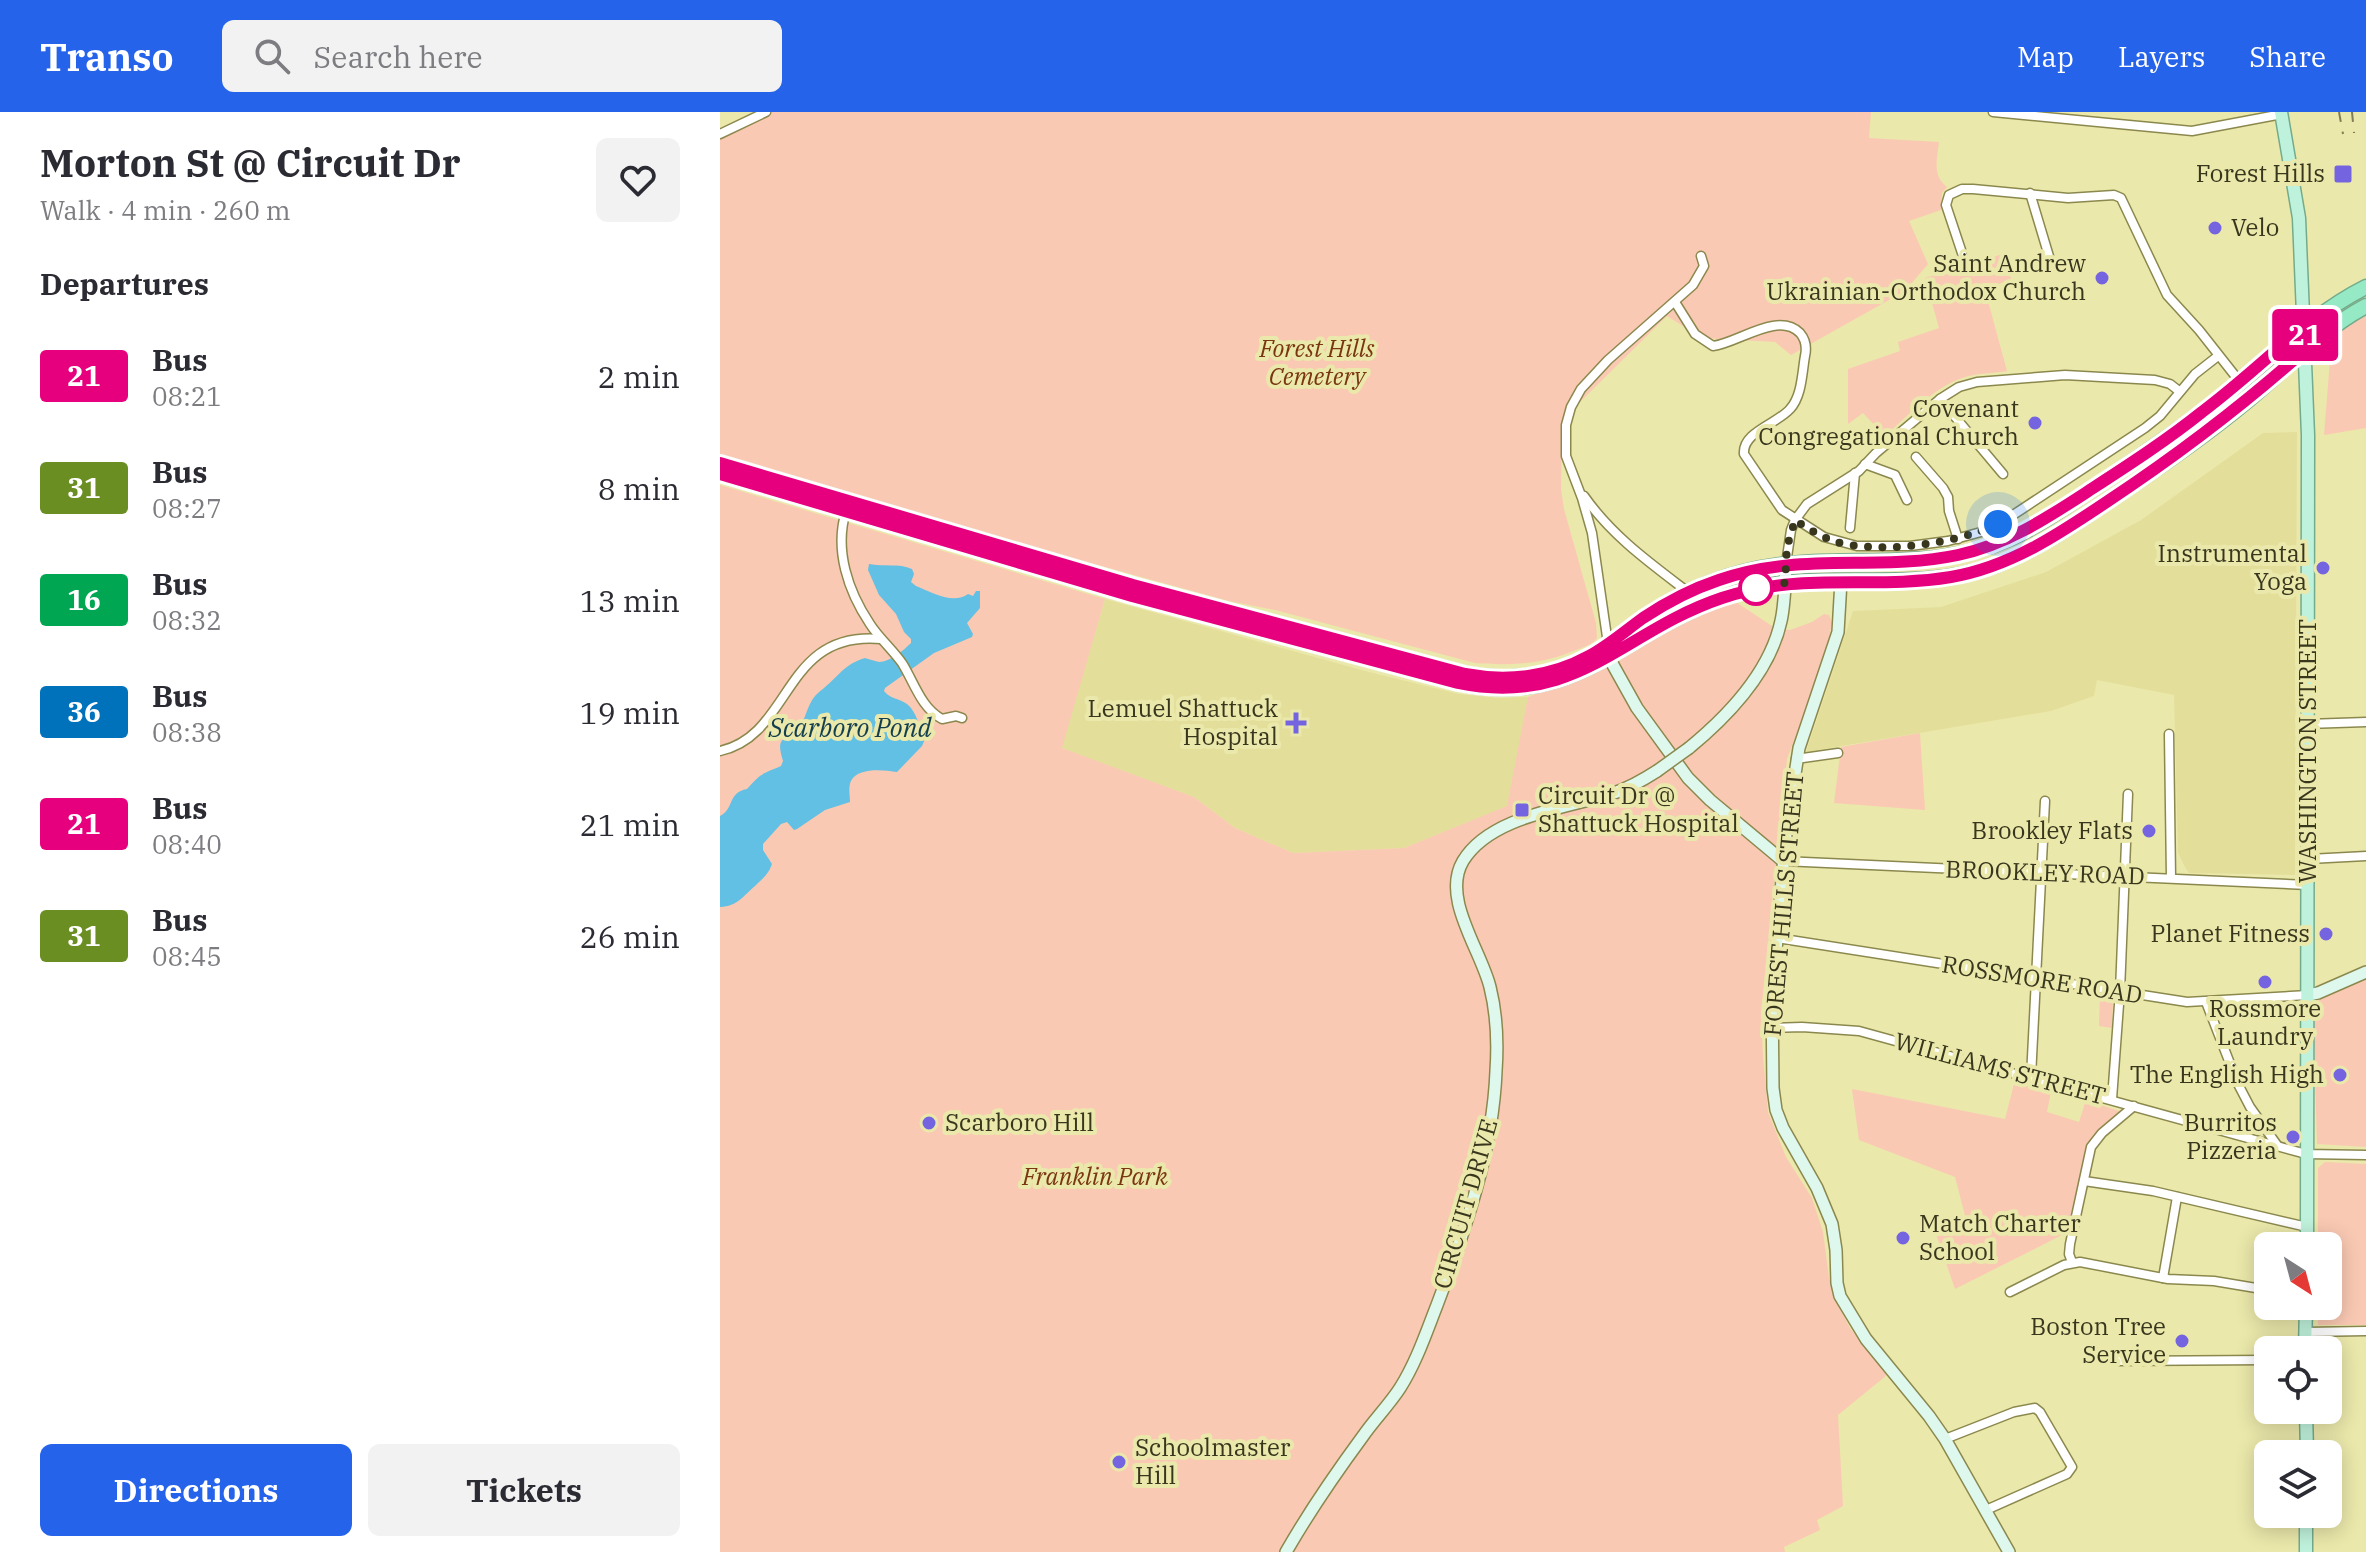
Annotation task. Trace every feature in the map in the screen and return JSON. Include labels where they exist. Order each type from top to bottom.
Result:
[{"type":"highway","points":[[720,474],[1132,596],[1468,685],[1507,688],[1544,684],[1579,672],[1654,611],[1689,592],[1733,575],[1786,564],[1945,558],[1980,550],[2035,526],[2193,419],[2304,326],[2336,303],[2366,287]]},
{"type":"highway","points":[[720,463],[1133,585],[1465,674],[1502,678],[1544,673],[1580,661],[1702,606],[1745,591],[1785,583],[1929,580],[1990,567],[2044,543],[2128,488],[2210,431],[2333,326],[2366,306]]},
{"type":"highway","points":[[2128,465],[2124,477],[2128,488]]},
{"type":"main road","name":"WASHINGTON STREET","points":[[2282,113],[2298,207],[2308,435],[2307,1232]]},
{"type":"main road","points":[[2306,1320],[2306,1336]]},
{"type":"main road","points":[[2306,1528],[2306,1552]]},
{"type":"street","points":[[720,134],[766,112]]},
{"type":"street","points":[[1993,112],[2192,131],[2282,113]]},
{"type":"street","points":[[1965,262],[1946,205],[1949,195],[1973,189],[2068,198],[2114,195],[2121,198],[2167,295],[2197,327],[2240,382]]},
{"type":"street","points":[[2030,193],[2051,263]]},
{"type":"street","points":[[1701,256],[1704,266],[1693,285],[1608,360],[1581,389],[1566,425],[1566,456],[1592,533],[1609,650],[1616,672],[1643,718],[1688,778],[1783,861]]},
{"type":"street","points":[[1675,302],[1695,334],[1713,346],[1773,326],[1787,325],[1805,339],[1806,350],[1797,400],[1779,420],[1750,437],[1743,449],[1744,454],[1777,505],[1795,520],[1824,537],[1857,546],[1923,545],[1958,539],[2004,521],[2145,428],[2160,416],[2199,371],[2218,356]]},
{"type":"street","points":[[1786,564],[1789,536],[1795,520],[1807,504],[1855,473],[1940,399],[1959,387],[1977,382],[2065,375],[2155,380],[2170,384],[2179,391]]},
{"type":"street","points":[[1940,399],[2003,474]]},
{"type":"street","points":[[1916,457],[1948,497],[1958,539]]},
{"type":"street","points":[[1865,464],[1895,475],[1907,500]]},
{"type":"street","points":[[1850,528],[1855,473]]},
{"type":"street","points":[[1577,485],[1600,517],[1625,543],[1689,592]]},
{"type":"street","points":[[846,511],[841,538],[851,591],[869,623],[893,651],[935,715],[942,719],[962,718]]},
{"type":"street","name":"CIRCUIT DRIVE","points":[[1286,1552],[1310,1511],[1399,1390],[1416,1359],[1456,1254],[1483,1161],[1495,1095],[1497,1026],[1485,970],[1456,897],[1460,866],[1479,843],[1504,827],[1621,790],[1657,771],[1689,748],[1735,703],[1767,658],[1781,624],[1786,564]]},
{"type":"street","name":"FOREST HILLS STREET","points":[[1841,581],[1838,632],[1796,759],[1783,861],[1772,987],[1776,1110],[1828,1213],[1834,1237],[1840,1296],[1866,1339],[1945,1439],[2009,1552]]},
{"type":"street","points":[[720,751],[743,744],[760,727],[813,658],[852,639],[881,639]]},
{"type":"street","points":[[2307,724],[2366,722]]},
{"type":"street","points":[[2169,734],[2171,878]]},
{"type":"street","points":[[1796,759],[1838,753]]},
{"type":"street","points":[[2112,1099],[2128,794]]},
{"type":"street","points":[[2031,1077],[2045,801]]},
{"type":"street","points":[[2309,859],[2366,856]]},
{"type":"street","name":"BROOKLEY ROAD","points":[[1783,861],[2308,885]]},
{"type":"street","name":"ROSSMORE ROAD","points":[[1777,938],[2187,1002],[2308,995]]},
{"type":"street","points":[[2308,995],[2366,972]]},
{"type":"street","points":[[2206,1002],[2238,1084],[2277,1146]]},
{"type":"street","name":"WILLIAMS STREET","points":[[1772,1028],[1859,1031],[2306,1154],[2366,1155]]},
{"type":"street","points":[[2072,1262],[2070,1244],[2094,1141],[2134,1106]]},
{"type":"street","points":[[2084,1181],[2153,1191],[2307,1227]]},
{"type":"street","points":[[2163,1278],[2177,1197]]},
{"type":"street","points":[[2010,1292],[2072,1262],[2163,1278],[2214,1281],[2254,1288]]},
{"type":"street","points":[[2306,1332],[2366,1331]]},
{"type":"street","points":[[2112,1361],[2254,1360]]},
{"type":"street","points":[[1945,1439],[2014,1412],[2035,1408],[2068,1459],[2072,1471],[1986,1510]]},
{"type":"shaded area","points":[[2297,432],[2295,875],[2189,873],[2178,853],[2174,695],[2097,680],[2094,696],[2051,711],[1806,752],[1853,611],[1941,607],[2046,572],[2141,520],[2263,433]]},
{"type":"shaded area","name":"Lemuel Shattuck Hospital","points":[[1105,599],[1459,694],[1528,697],[1508,806],[1404,848],[1293,853],[1235,828],[1194,797],[1061,748]]},
{"type":"green space","name":"Forest Hills Cemetery","points":[[763,112],[1871,112],[1869,138],[1939,142],[1937,172],[1947,187],[1942,193],[1941,210],[1909,221],[1928,264],[1905,291],[1791,355],[1775,342],[1702,338],[1667,316],[1579,403],[1562,429],[1561,489],[1596,623],[1597,638],[1588,646],[1564,655],[1527,663],[1488,664],[1229,601],[973,531],[720,454],[720,129]]},
{"type":"green space","points":[[2003,254],[2011,279],[1985,290],[2007,371],[1969,376],[1945,386],[1885,436],[1863,413],[1848,424],[1848,369],[1900,351],[1898,342],[1939,328],[1925,278]]},
{"type":"green space","points":[[2366,313],[2366,428],[2324,435],[2330,360],[2343,356],[2330,337]]},
{"type":"green space","name":"Franklin Park","points":[[720,485],[1105,599],[1062,748],[1194,797],[1235,828],[1293,853],[1404,848],[1507,806],[1528,697],[1600,667],[1682,620],[1723,602],[1736,602],[1775,628],[1790,630],[1824,614],[1829,615],[1832,623],[1825,658],[1787,759],[1761,1013],[1768,1112],[1786,1157],[1812,1198],[1823,1232],[1835,1299],[1850,1328],[1887,1375],[1838,1415],[1843,1506],[1817,1520],[1820,1530],[1784,1547],[1785,1552],[720,1552]]},
{"type":"green space","points":[[1920,733],[1925,810],[1834,803],[1841,747]]},
{"type":"green space","name":"The English High","points":[[2366,976],[2366,1147],[2317,1144],[2313,1007],[2321,997]]},
{"type":"green space","points":[[2100,995],[2113,998],[2112,1028],[2099,1026]]},
{"type":"green space","points":[[2015,1080],[2051,1092],[2047,1112],[2079,1122],[2086,1100],[2122,1112],[2086,1158],[2066,1233],[1955,1289],[1936,1234],[1967,1223],[1955,1177],[1859,1140],[1852,1089],[2005,1119]]},
{"type":"green space","points":[[2325,1162],[2366,1164],[2366,1325],[2318,1325],[2318,1320],[2342,1320],[2342,1232],[2318,1232],[2318,1168]]},
{"type":"water","name":"Scarboro Pond","points":[[869,564],[912,569],[911,582],[942,596],[973,596],[980,591],[980,608],[967,623],[972,637],[934,653],[885,688],[886,694],[907,704],[913,711],[925,739],[922,746],[897,772],[872,770],[859,773],[851,781],[850,802],[825,810],[794,830],[787,822],[781,824],[763,844],[763,850],[772,864],[767,874],[739,900],[720,907],[720,816],[736,794],[747,789],[762,774],[781,766],[781,742],[800,726],[815,696],[842,671],[865,658],[879,662],[888,660],[911,643],[896,614],[879,595],[868,570]]},
{"type":"railway","points":[[2339,112],[2343,134]]},
{"type":"railway","points":[[2352,112],[2354,133]]},
{"type":"bus line","name":"21","points":[[720,463],[1222,609],[1465,674],[1488,678],[1517,677],[1550,672],[1580,661],[1670,601],[1733,575],[1803,563],[1938,559],[1980,550],[2010,538],[2034,527],[2171,436],[2228,392],[2304,326],[2305,350],[2233,413],[2119,494],[2044,543],[2016,557],[1982,570],[1942,578],[1799,582],[1745,591],[1717,599],[1685,614],[1568,677],[1514,688],[1458,683],[1132,596],[720,474]]},
{"type":"place","name":"Forest Hills","points":[[2343,174]]},
{"type":"place","name":"Velo","points":[[2215,228]]},
{"type":"place","name":"Saint Andrew Ukrainian-Orthodox Church","points":[[2102,278]]},
{"type":"place","name":"Covenant Congregational Church","points":[[2035,423]]},
{"type":"place","name":"Instrumental Yoga","points":[[2323,568]]},
{"type":"place","name":"Lemuel Shattuck Hospital","points":[[1296,723]]},
{"type":"place","name":"Circuit Dr @ Shattuck Hospital","points":[[1522,810]]},
{"type":"place","name":"Brookley Flats","points":[[2149,831]]},
{"type":"place","name":"Planet Fitness","points":[[2326,934]]},
{"type":"place","name":"Rossmore Laundry","points":[[2265,982]]},
{"type":"place","name":"The English High","points":[[2340,1075]]},
{"type":"place","name":"Scarboro Hill","points":[[929,1123]]},
{"type":"place","name":"Burritos Pizzeria","points":[[2293,1137]]},
{"type":"place","name":"Match Charter School","points":[[1903,1238]]},
{"type":"place","name":"Boston Tree Service","points":[[2182,1341]]},
{"type":"place","name":"Schoolmaster Hill","points":[[1119,1462]]},
{"type":"route","points":[[1756,588],[1785,583],[1787,547],[1795,520],[1824,537],[1857,546],[1940,543],[1998,524]]}]
